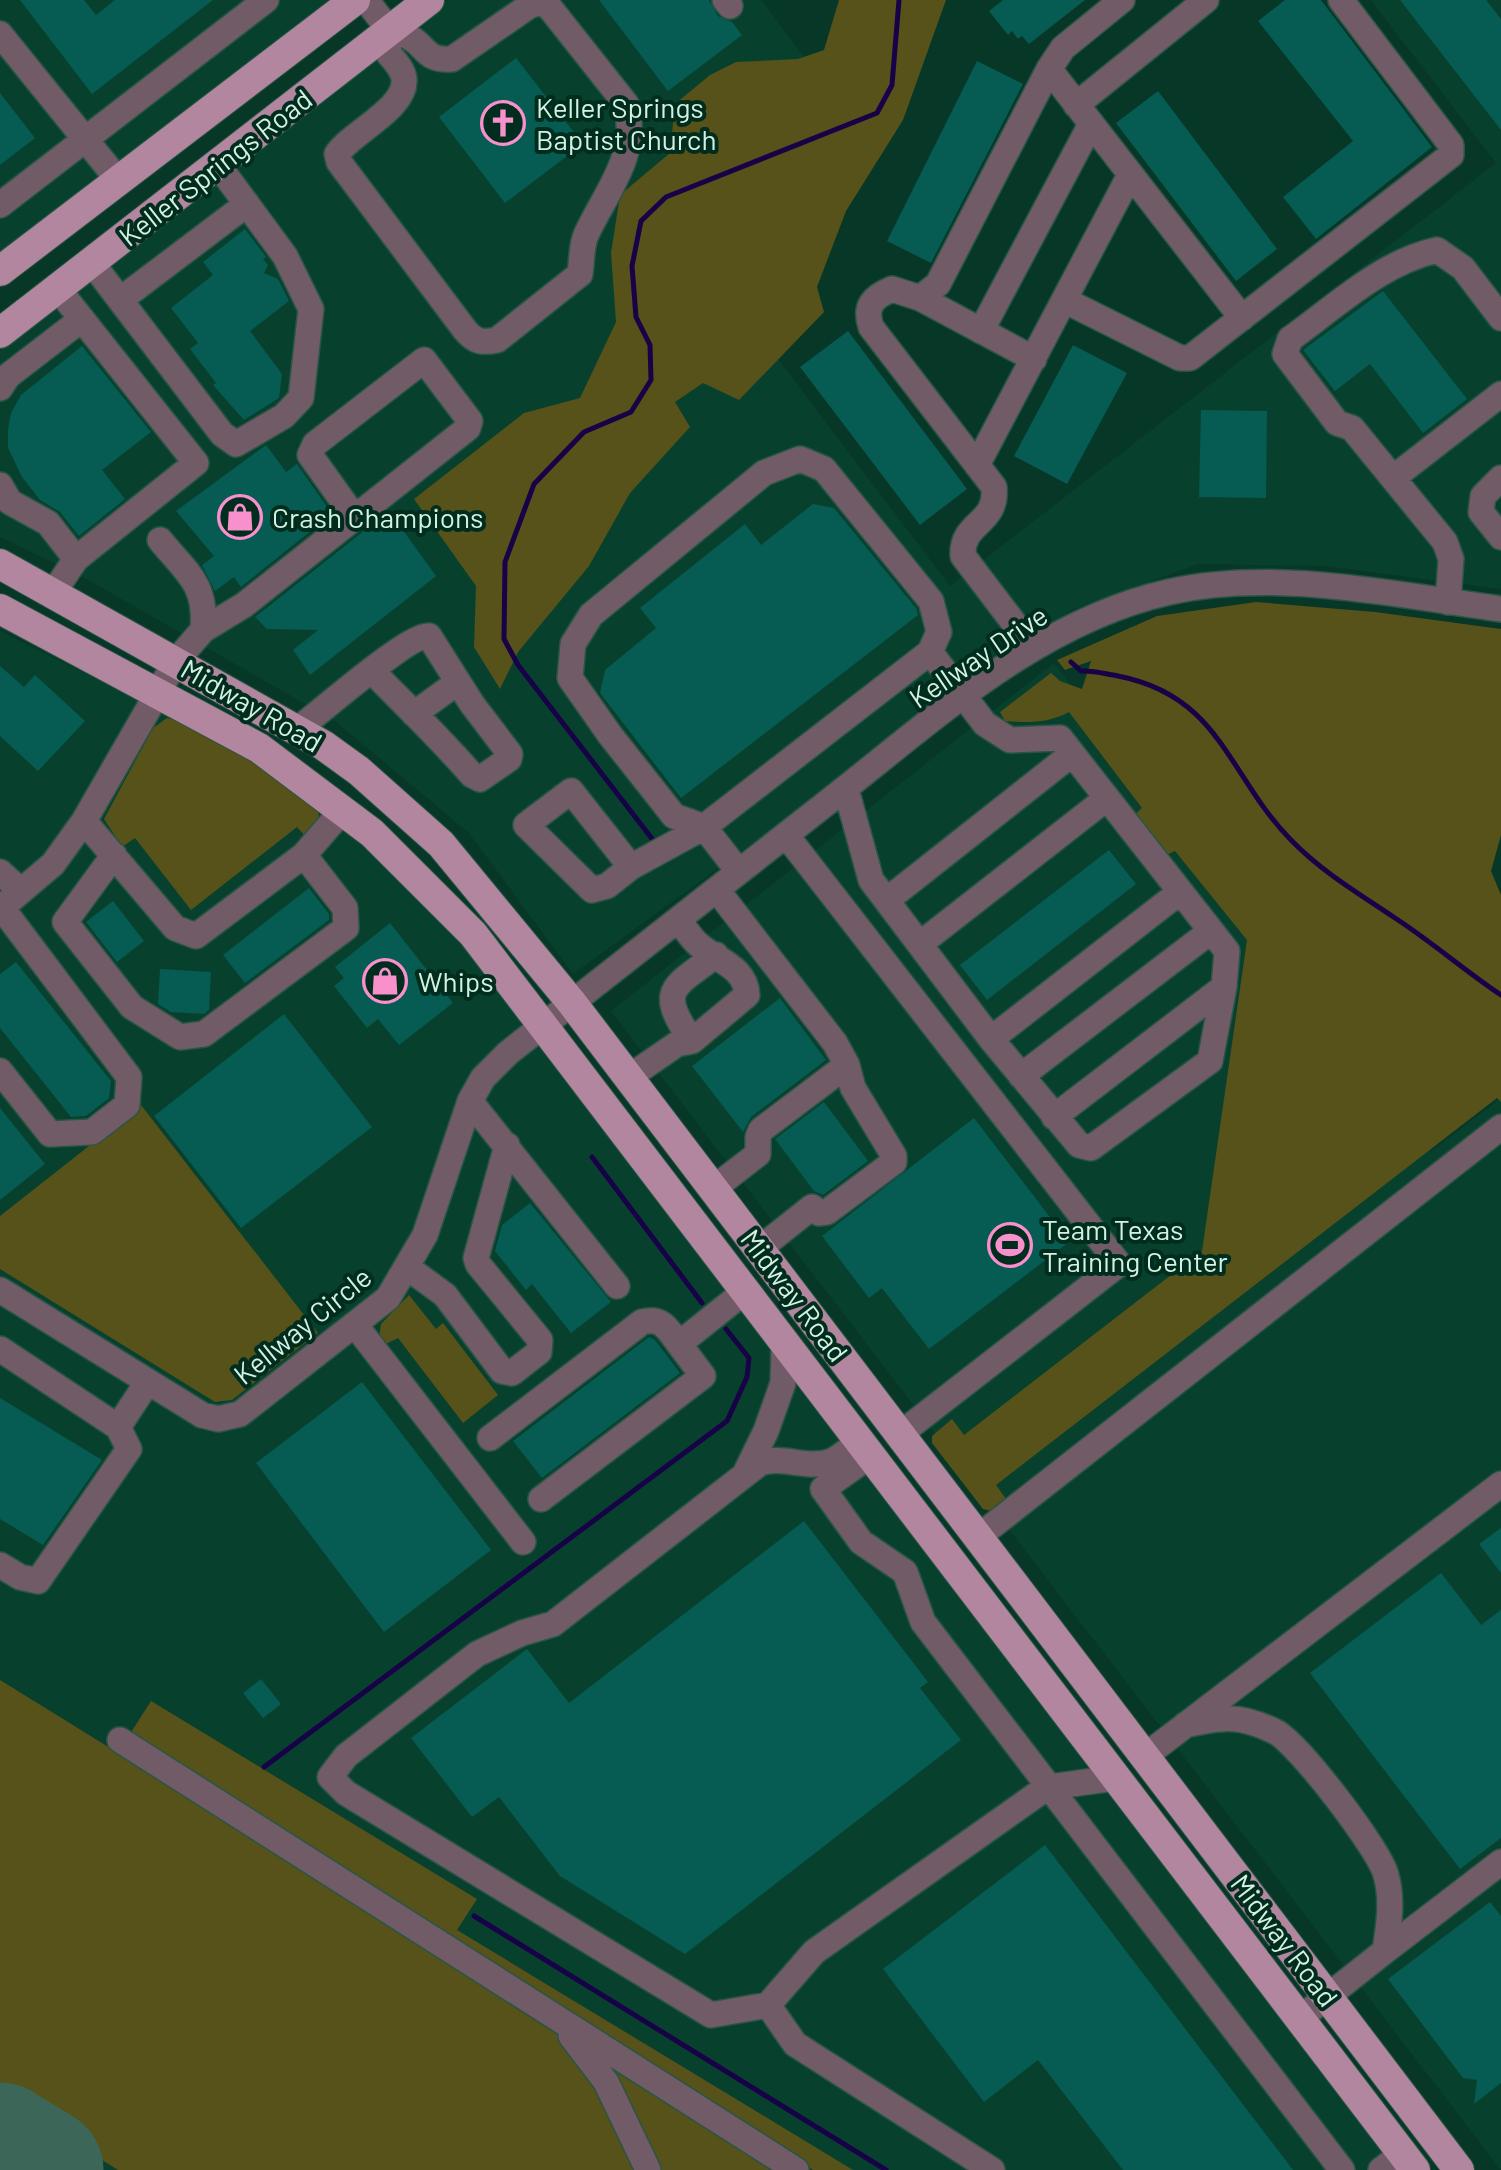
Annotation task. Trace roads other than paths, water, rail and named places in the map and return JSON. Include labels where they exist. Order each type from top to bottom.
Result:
[{"type":"main road","name":"Keller Springs Road","points":[[0,271],[354,0]]},
{"type":"main road","name":"Keller Springs Road","points":[[0,333],[430,0]]},
{"type":"main road","name":"Midway Road","points":[[0,564],[297,730],[359,771],[441,844],[572,1002],[1459,2170]]},
{"type":"main road","name":"Midway Road","points":[[0,609],[259,748],[372,833],[473,934],[1299,2019],[1399,2165]]},
{"type":"main road","points":[[864,1449],[900,1434]]},
{"type":"main road","points":[[1115,1778],[1145,1756]]},
{"type":"street","points":[[0,205],[266,0]]},
{"type":"street","points":[[366,0],[390,31],[408,36],[423,52],[439,60],[462,55],[529,6],[541,2],[550,8],[626,104],[630,116],[622,166],[615,186],[587,232],[580,274],[498,340],[482,343],[472,338],[338,162],[341,147],[394,104],[403,90],[402,70],[388,52],[390,31]]},
{"type":"street","points":[[920,298],[938,284],[1063,48],[1122,0]]},
{"type":"street","points":[[981,331],[1083,114],[1206,0]]},
{"type":"street","points":[[1064,300],[1180,358],[1190,358],[1451,155],[1451,145],[1341,0]]},
{"type":"street","points":[[0,34],[119,181]]},
{"type":"street","points":[[1049,69],[1242,318]]},
{"type":"street","points":[[92,263],[222,434],[236,444],[284,416],[301,398],[312,309],[285,256],[218,165]]},
{"type":"street","points":[[977,465],[1130,175]]},
{"type":"street","points":[[120,300],[247,204]]},
{"type":"street","points":[[1448,602],[1451,559],[1445,542],[1352,428],[1337,422],[1285,354],[1290,339],[1375,277],[1412,255],[1437,250],[1463,268],[1501,318]]},
{"type":"street","points":[[1033,648],[963,556],[963,543],[971,530],[996,503],[994,487],[871,327],[869,305],[892,288],[920,298],[1034,359]]},
{"type":"street","points":[[53,593],[76,559],[196,463],[58,289]]},
{"type":"street","points":[[3,376],[82,319]]},
{"type":"street","points":[[8,903],[53,864],[84,821],[156,692],[203,630],[244,604],[355,518],[468,428],[470,420],[424,360],[314,444],[310,455],[355,518]]},
{"type":"street","points":[[1393,478],[1501,394]]},
{"type":"street","points":[[631,867],[704,826],[930,652],[939,632],[931,601],[824,470],[800,459],[764,473],[591,615],[573,644],[570,678],[610,735],[674,816],[704,826],[740,872]]},
{"type":"street","points":[[1501,478],[1483,496],[1482,512],[1501,537]]},
{"type":"street","points":[[0,485],[10,502],[48,522],[76,559]]},
{"type":"street","points":[[160,540],[196,582],[205,604],[203,630]]},
{"type":"street","name":"Kellway Drive","points":[[572,1002],[965,696],[1033,648],[1085,620],[1171,591],[1296,584],[1501,608]]},
{"type":"street","points":[[297,730],[372,671],[422,635],[430,636],[510,754],[509,759],[480,779],[472,775],[427,723],[372,671]]},
{"type":"street","points":[[846,789],[871,880],[1020,1076],[1079,1145],[1091,1148],[1210,1060],[1227,951],[1060,738],[1010,740],[985,724],[930,652]]},
{"type":"street","points":[[414,714],[458,682]]},
{"type":"street","points":[[886,900],[1072,754]]},
{"type":"street","points":[[920,944],[1107,798]]},
{"type":"street","points":[[84,821],[175,928],[196,936],[304,855],[342,810]]},
{"type":"street","points":[[786,835],[1118,1264],[900,1434]]},
{"type":"street","points":[[114,855],[65,922],[132,1008],[180,1037],[204,1034],[346,928],[344,908],[304,855]]},
{"type":"street","points":[[0,872],[8,903],[129,1077],[127,1105],[92,1132],[50,1134],[0,1071]]},
{"type":"street","points":[[717,890],[835,1042],[848,1065],[853,1088],[893,1152],[894,1162],[827,1212],[818,1214],[813,1207],[759,1249]]},
{"type":"street","points":[[991,1039],[1180,892]]},
{"type":"street","points":[[629,1078],[677,1044],[692,1041],[747,994],[747,986],[738,976],[716,955],[699,946],[678,920]]},
{"type":"street","points":[[1020,1076],[1211,931]]},
{"type":"street","points":[[692,1041],[675,1016],[672,995],[677,986],[716,955]]},
{"type":"street","points":[[1054,1117],[1224,987]]},
{"type":"street","name":"Kellway Circle","points":[[0,1290],[202,1415],[218,1418],[240,1414],[388,1298],[425,1234],[470,1101],[482,1078],[572,1002]]},
{"type":"street","points":[[714,1188],[758,1154],[762,1130],[848,1065]]},
{"type":"street","points":[[470,1101],[618,1286]]},
{"type":"street","points":[[978,1536],[1501,1127]]},
{"type":"street","points":[[408,1268],[445,1295],[502,1371],[512,1373],[539,1352],[540,1340],[476,1258],[507,1145]]},
{"type":"street","points":[[679,1344],[744,1292]]},
{"type":"street","points":[[490,1438],[642,1322],[662,1322],[703,1376],[541,1499]]},
{"type":"street","points":[[356,1326],[523,1542]]},
{"type":"street","points":[[745,1474],[783,1383],[784,1345]]},
{"type":"street","points":[[0,1349],[118,1427],[129,1449],[38,1581],[20,1578],[0,1564]]},
{"type":"street","points":[[118,1427],[147,1382]]},
{"type":"street","points":[[864,1449],[833,1460],[801,1463],[774,1458],[745,1474],[553,1624],[478,1654],[346,1756],[330,1776],[346,1793],[711,2015],[768,2005],[814,1952],[1050,1787],[1115,1778]]},
{"type":"street","points":[[864,1449],[822,1489],[861,1542],[905,1572],[923,1622],[1342,2170]]},
{"type":"street","points":[[1145,1756],[1501,1484]]},
{"type":"street","points":[[1185,1725],[1227,1716],[1278,1732],[1299,1755],[1364,1833],[1386,1872],[1391,1914],[1385,1951]]},
{"type":"street","points":[[120,1740],[796,2170]]},
{"type":"street","points":[[1299,2019],[1501,1862]]},
{"type":"street","points":[[768,2005],[795,2044],[992,2170]]},
{"type":"street","points":[[554,2018],[606,2082],[648,2170]]},
{"type":"waterway","points":[[653,840],[518,665],[504,639],[505,562],[534,484],[584,432],[631,412],[651,380],[650,345],[636,317],[632,266],[641,221],[666,197],[877,113],[892,85],[899,0]]},
{"type":"waterway","points":[[1071,662],[1081,671],[1152,686],[1180,701],[1220,741],[1270,815],[1303,852],[1501,995]]},
{"type":"waterway","points":[[592,1157],[702,1303]]},
{"type":"waterway","points":[[264,1767],[727,1421],[747,1377],[749,1358],[726,1329]]},
{"type":"waterway","points":[[474,1916],[886,2170]]},
{"type":"place","name":"Keller Springs Baptist Church","points":[[503,123]]},
{"type":"place","name":"Crash Champions","points":[[240,517]]},
{"type":"place","name":"Whips","points":[[385,981]]},
{"type":"place","name":"Team Texas Training Center","points":[[1010,1245]]}]
